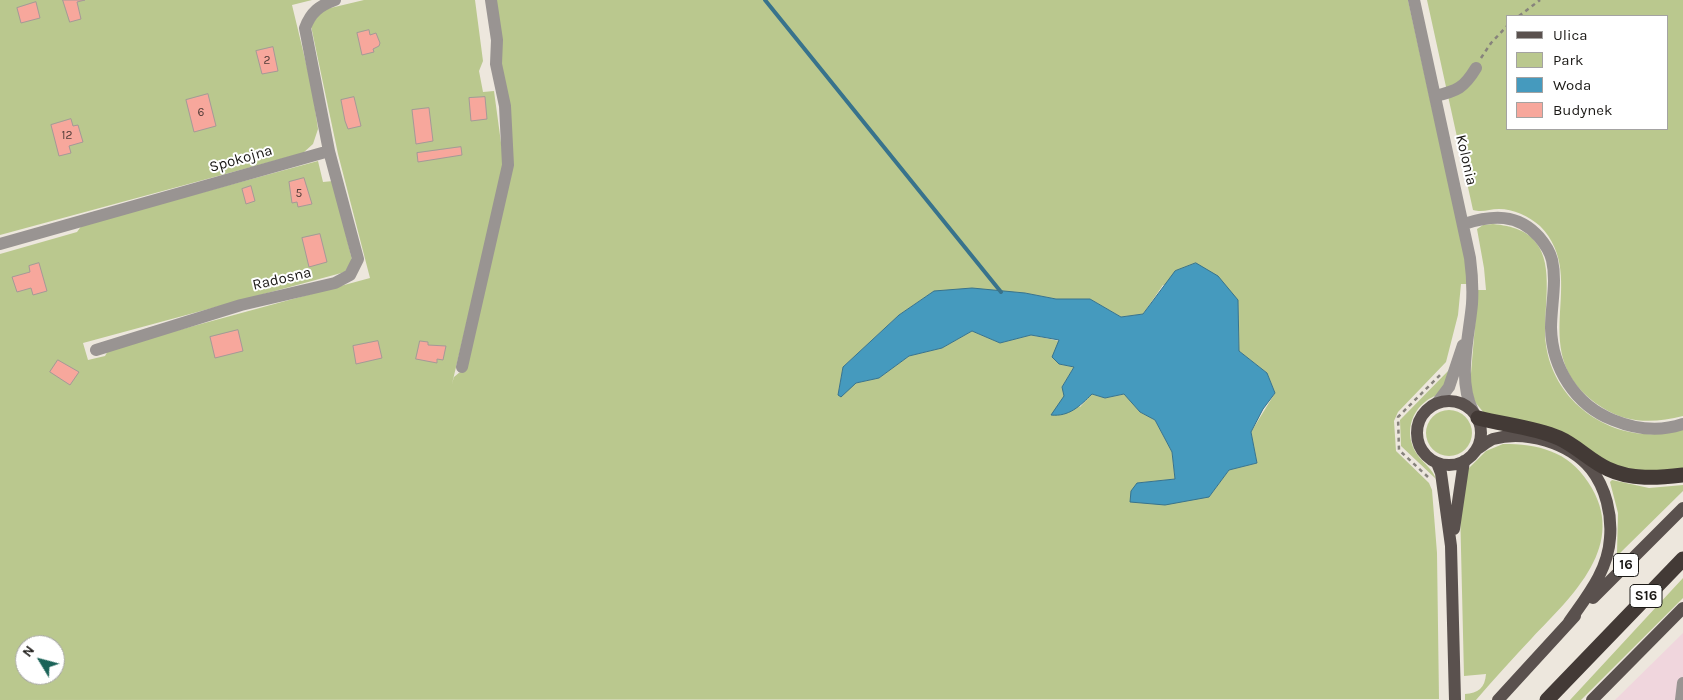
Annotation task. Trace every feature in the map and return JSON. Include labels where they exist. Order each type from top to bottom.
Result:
[{"type":"highway","points":[[1475,414],[1526,427],[1561,439],[1608,469],[1633,476],[1683,475]]},
{"type":"highway","name":"S16","points":[[1547,700],[1683,559]]},
{"type":"main road","points":[[1477,449],[1482,434],[1475,414],[1460,402],[1444,401],[1437,403],[1428,408],[1421,417],[1417,433],[1421,448],[1427,457],[1437,463],[1446,465],[1464,461],[1492,439],[1524,438],[1542,440],[1575,455],[1591,469],[1600,485],[1610,520],[1607,557],[1596,583],[1569,622]]},
{"type":"main road","points":[[1451,546],[1464,461]]},
{"type":"main road","points":[[1437,463],[1441,473],[1451,546],[1455,700]]},
{"type":"main road","name":"16","points":[[1498,700],[1569,622],[1683,508]]},
{"type":"main road","points":[[1592,700],[1683,608]]},
{"type":"street","points":[[329,151],[305,28],[310,16],[320,6],[335,0]]},
{"type":"street","points":[[462,367],[508,165],[505,106],[496,64],[497,40],[491,0]]},
{"type":"street","name":"Kolonia","points":[[1414,0],[1464,224],[1473,281],[1466,398],[1475,414]]},
{"type":"street","points":[[1435,96],[1456,91],[1464,85],[1476,68]]},
{"type":"street","name":"Spokojna","points":[[0,244],[329,151]]},
{"type":"street","name":"Radosna","points":[[96,350],[241,305],[335,283],[350,275],[358,259],[329,151]]},
{"type":"street","points":[[1464,224],[1486,218],[1505,217],[1522,222],[1546,244],[1552,260],[1551,329],[1553,350],[1559,368],[1578,398],[1593,410],[1628,425],[1646,429],[1683,424]]},
{"type":"street","name":"Kolonia","points":[[1437,403],[1449,386],[1469,328]]},
{"type":"street","points":[[1681,700],[1683,683]]},
{"type":"path","points":[[1520,15],[1540,0]]},
{"type":"path","points":[[1476,68],[1491,43],[1506,27]]},
{"type":"path","points":[[1435,483],[1399,450],[1398,416],[1442,373]]},
{"type":"shaded area","points":[[1683,633],[1683,700],[1615,700]]},
{"type":"green space","points":[[0,0],[312,0],[292,5],[312,88],[318,129],[313,144],[303,153],[0,235]]},
{"type":"green space","points":[[364,0],[475,0],[483,61],[479,71],[483,92],[494,91],[504,165],[452,384],[454,377],[466,367],[508,184],[494,0],[1408,0],[1464,253],[1468,284],[1461,284],[1458,315],[1446,362],[1398,412],[1394,421],[1396,451],[1429,483],[1432,490],[1437,553],[1439,699],[0,700],[0,254],[77,232],[82,225],[318,161],[323,182],[333,181],[352,260],[345,272],[83,343],[88,360],[105,356],[109,349],[370,278],[338,154],[311,26],[322,10]],"holes":[[[1163,285],[1238,300],[1239,351],[1267,373],[1275,393],[1251,432],[1257,463],[1229,470],[1209,497],[1137,483],[1175,479],[1172,452],[1155,420],[1140,412],[1125,394],[1105,398],[1092,394],[1080,407],[1062,387],[1074,367],[1059,364],[1059,341],[1031,335],[1000,343],[972,331],[942,348],[909,356],[879,378],[856,383],[838,395],[843,367],[899,315],[934,291],[1025,293],[1056,299],[1090,299],[1121,317],[1143,314]]]},
{"type":"green space","points":[[1427,0],[1683,0],[1683,416],[1652,421],[1623,417],[1603,408],[1578,387],[1565,365],[1560,341],[1560,270],[1554,247],[1540,226],[1521,214],[1504,209],[1473,210]]},
{"type":"green space","points":[[1483,225],[1507,226],[1525,233],[1539,247],[1546,269],[1547,281],[1546,345],[1552,368],[1563,388],[1577,405],[1595,418],[1616,428],[1638,433],[1660,434],[1683,429],[1683,468],[1660,472],[1623,468],[1484,413],[1475,402],[1470,385],[1478,290],[1486,290],[1477,229]]},
{"type":"green space","points":[[1450,369],[1443,389],[1421,406],[1414,416],[1410,427],[1414,449],[1436,479],[1401,446],[1400,420]]},
{"type":"green space","points":[[1454,410],[1466,416],[1471,424],[1471,442],[1466,450],[1458,455],[1444,456],[1432,450],[1427,442],[1426,428],[1432,416],[1440,411]]},
{"type":"green space","points":[[1503,444],[1516,444],[1551,451],[1571,463],[1588,482],[1599,505],[1603,527],[1599,548],[1591,568],[1564,605],[1476,700],[1465,700],[1465,694],[1480,689],[1486,674],[1464,676],[1460,507],[1467,470],[1486,451]]},
{"type":"green space","points":[[1612,480],[1649,488],[1683,485],[1683,491],[1619,554],[1617,553],[1618,513],[1610,482]]},
{"type":"green space","points":[[1683,578],[1683,598],[1581,700],[1570,700]]},
{"type":"water","points":[[1196,263],[1218,276],[1238,300],[1239,351],[1267,373],[1275,393],[1263,409],[1251,432],[1257,463],[1229,470],[1209,497],[1165,505],[1130,502],[1131,491],[1137,483],[1175,479],[1172,452],[1155,420],[1140,412],[1124,394],[1105,398],[1092,394],[1069,412],[1051,415],[1064,396],[1062,387],[1074,367],[1059,364],[1052,357],[1059,340],[1031,335],[1000,343],[972,331],[942,348],[909,356],[879,378],[856,383],[841,397],[838,395],[843,367],[899,315],[934,291],[972,288],[1025,293],[1056,299],[1090,299],[1121,317],[1143,314],[1175,271]]},
{"type":"building","points":[[63,0],[85,0],[77,2],[81,19],[70,22]]},
{"type":"building","points":[[36,2],[40,18],[21,23],[17,8]]},
{"type":"building","points":[[369,30],[370,35],[376,33],[380,43],[379,46],[373,49],[374,52],[362,55],[357,33]]},
{"type":"building","points":[[273,47],[278,71],[262,74],[256,51]]},
{"type":"building","points":[[208,94],[216,126],[194,132],[186,100]]},
{"type":"building","points":[[354,97],[361,126],[348,129],[341,100]]},
{"type":"building","points":[[485,97],[487,119],[471,121],[469,98]]},
{"type":"building","points":[[429,108],[433,141],[416,144],[412,110]]},
{"type":"building","points":[[71,119],[73,126],[78,125],[83,142],[69,146],[71,153],[59,156],[51,125]]},
{"type":"building","points":[[461,147],[462,155],[418,162],[417,153]]},
{"type":"building","points":[[304,178],[312,204],[298,207],[297,202],[292,203],[289,182]]},
{"type":"building","points":[[251,186],[255,201],[246,204],[242,189]]},
{"type":"building","points":[[320,234],[327,262],[309,267],[302,238]]},
{"type":"building","points":[[39,263],[47,291],[33,295],[31,288],[17,292],[12,277],[30,272],[29,266]]},
{"type":"building","points":[[238,330],[243,351],[215,358],[210,337]]},
{"type":"building","points":[[378,341],[382,358],[356,364],[353,346]]},
{"type":"building","points":[[420,341],[428,342],[428,345],[446,346],[443,360],[437,359],[437,363],[416,359]]},
{"type":"building","points":[[58,360],[79,372],[70,385],[50,372]]},
{"type":"waterway","points":[[765,0],[1001,292]]}]
